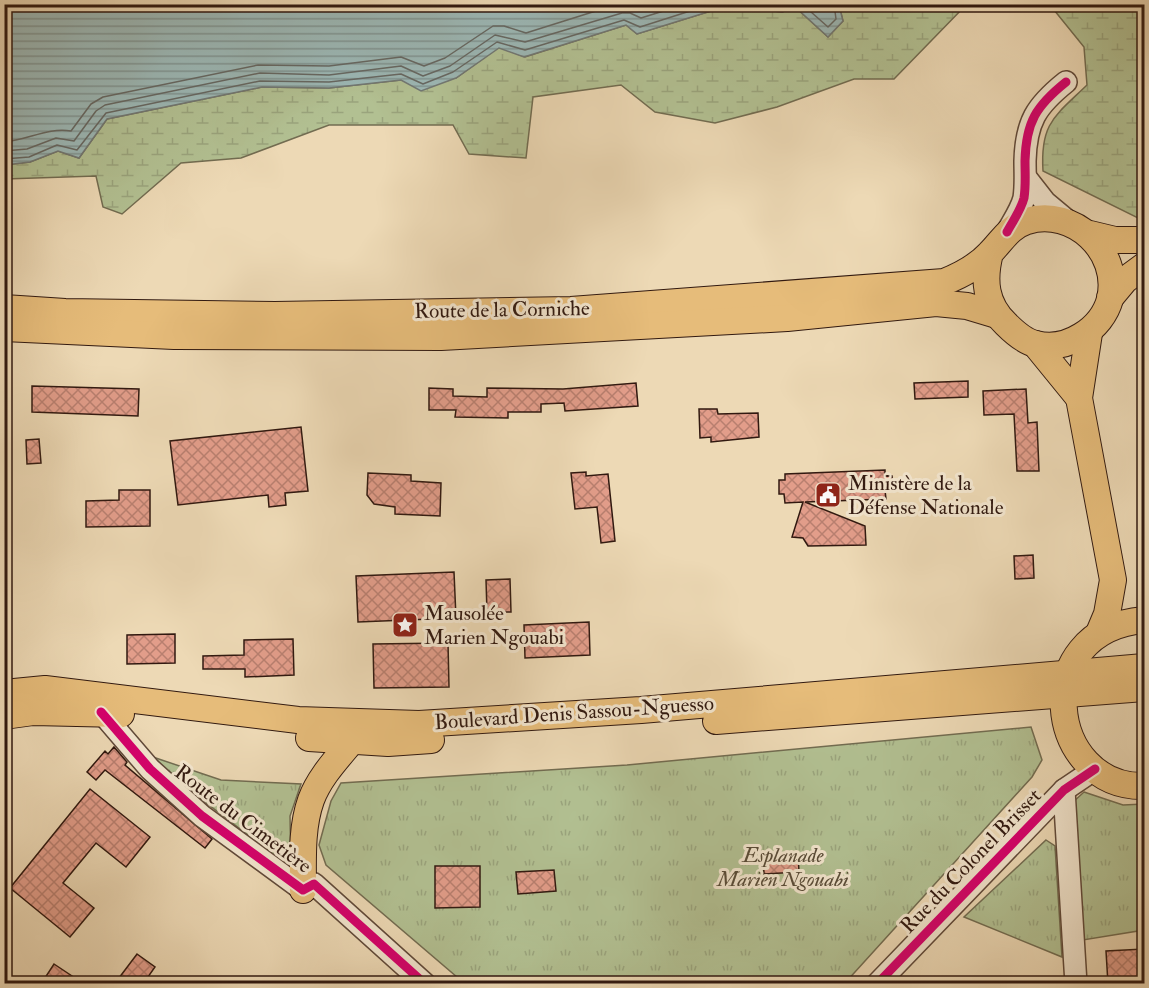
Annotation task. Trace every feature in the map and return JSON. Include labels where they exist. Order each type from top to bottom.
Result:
[{"type":"main road","points":[[1079,398],[1035,344],[1014,331],[997,315],[987,292],[985,273],[990,253],[1007,232],[1026,221],[1048,218],[1115,240],[1144,240]]},
{"type":"main road","points":[[1079,228],[1103,255],[1110,278],[1110,298]]},
{"type":"main road","name":"Route de la Corniche","points":[[4,308],[65,312],[275,315],[571,310],[944,282],[966,273],[990,253]]},
{"type":"main road","points":[[1035,344],[1065,344],[1089,333],[1101,319],[1110,298],[1125,280],[1144,266]]},
{"type":"main road","name":"Route de la Corniche","points":[[4,328],[174,336],[441,337],[787,318],[936,303],[967,306],[997,315]]},
{"type":"main road","points":[[1089,333],[1079,398],[1113,580],[1107,614],[1099,633]]},
{"type":"main road","points":[[1113,580],[1122,594],[1144,613]]},
{"type":"main road","points":[[1144,620],[1125,622],[1099,633],[1080,651],[1065,684],[1064,721],[1074,745],[1095,769],[1115,781],[1144,786]]},
{"type":"main road","name":"Boulevard Denis Sassou-Nguesso","points":[[4,716],[33,712],[101,712],[351,742],[388,742],[513,735],[1065,684],[1144,667]]},
{"type":"main road","name":"Boulevard Denis Sassou-Nguesso","points":[[4,693],[45,689],[298,720],[419,724],[1065,684],[1144,688]]},
{"type":"main road","points":[[303,890],[303,842],[311,801],[326,772],[351,742]]},
{"type":"street","points":[[1007,232],[1023,201],[1027,179],[1025,163],[1028,128],[1035,113],[1048,97],[1066,82]]},
{"type":"street","points":[[1027,179],[1045,202],[1079,228]]},
{"type":"street","name":"Route du Cimetière","points":[[101,712],[150,769],[202,816],[303,890],[314,884],[425,984]]},
{"type":"street","name":"Rue du Colonel Brisset","points":[[1068,786],[1074,745]]},
{"type":"street","name":"Rue du Colonel Brisset","points":[[877,984],[1068,786],[1095,769]]},
{"type":"street","points":[[1068,786],[1076,984]]},
{"type":"green space","points":[[793,5],[828,37],[843,21],[839,5],[966,5],[894,79],[854,79],[777,107],[715,123],[655,112],[621,85],[533,97],[526,158],[469,154],[453,125],[329,125],[241,158],[181,163],[122,214],[103,207],[96,176],[5,179],[4,165],[30,162],[58,151],[79,158],[107,119],[262,87],[329,88],[401,80],[456,78],[499,47],[525,57],[626,25],[637,34],[727,6],[782,12]]},
{"type":"green space","points":[[1050,5],[1144,5],[1144,217],[1140,219],[1043,171],[1044,142],[1047,131],[1058,113],[1087,85],[1084,47]]},
{"type":"green space","name":"Esplanade Marien Ngouabi","points":[[1031,727],[1042,760],[1032,777],[845,983],[464,983],[326,865],[319,845],[331,801],[341,783],[627,765]]},
{"type":"green space","points":[[141,753],[221,780],[301,784],[290,816],[291,868]]},
{"type":"green space","points":[[1084,792],[1123,805],[1144,804],[1144,930],[1083,940],[1072,803]]},
{"type":"green space","points":[[1046,840],[1055,846],[1062,957],[964,917]]},
{"type":"water","points":[[5,4],[792,5],[783,12],[727,6],[637,34],[626,25],[524,57],[499,48],[456,78],[421,91],[401,80],[329,88],[262,87],[107,119],[79,158],[58,151],[30,162],[5,165]]},
{"type":"water","points":[[793,5],[839,5],[843,21],[828,37]]},
{"type":"building","points":[[968,381],[968,397],[915,399],[914,383]]},
{"type":"building","points":[[636,383],[638,406],[565,411],[564,403],[541,404],[541,412],[508,412],[508,418],[455,417],[456,410],[429,410],[429,388],[453,389],[453,396],[487,397],[487,388],[563,389]]},
{"type":"building","points":[[32,386],[139,389],[138,416],[32,412]]},
{"type":"building","points":[[1026,389],[1028,423],[1037,422],[1039,471],[1017,471],[1014,414],[984,415],[983,391]]},
{"type":"building","points":[[699,409],[717,409],[718,414],[758,413],[759,437],[711,442],[711,437],[700,438]]},
{"type":"building","points":[[301,427],[308,491],[285,493],[286,505],[269,507],[268,495],[178,505],[170,441]]},
{"type":"building","points":[[39,439],[41,463],[27,464],[26,440]]},
{"type":"building","points":[[885,470],[885,476],[892,476],[893,489],[885,490],[886,499],[805,502],[865,526],[866,545],[808,546],[803,538],[792,537],[803,502],[785,503],[784,494],[779,494],[779,480],[785,480],[785,474]]},
{"type":"building","points":[[586,472],[586,476],[608,474],[615,541],[601,543],[597,507],[575,509],[571,473]]},
{"type":"building","points":[[368,473],[411,475],[411,481],[441,483],[440,516],[395,514],[395,507],[374,504],[367,495]]},
{"type":"building","points":[[119,490],[150,490],[150,526],[86,527],[86,501],[119,500]]},
{"type":"building","points":[[1033,555],[1034,578],[1015,579],[1014,556]]},
{"type":"building","points":[[454,572],[456,618],[358,622],[356,576]]},
{"type":"building","points":[[510,579],[511,612],[487,612],[486,580]]},
{"type":"building","points":[[589,622],[590,655],[525,658],[524,625]]},
{"type":"building","points":[[175,634],[175,663],[127,664],[127,635]]},
{"type":"building","points":[[293,639],[294,675],[245,677],[245,669],[203,669],[203,656],[244,655],[244,640]]},
{"type":"building","points":[[448,643],[449,687],[374,688],[373,644]]},
{"type":"building","points":[[114,747],[127,762],[125,765],[212,839],[205,848],[105,770],[96,780],[87,772],[105,751],[108,754]]},
{"type":"building","points":[[90,789],[150,837],[126,867],[96,843],[63,883],[94,908],[70,937],[10,888]]},
{"type":"building","points":[[798,854],[799,872],[764,874],[763,856]]},
{"type":"building","points":[[435,866],[480,866],[480,907],[435,908]]},
{"type":"building","points":[[554,870],[556,891],[518,894],[516,872]]},
{"type":"building","points":[[1144,949],[1144,984],[1108,984],[1106,951]]},
{"type":"building","points":[[137,954],[155,967],[143,984],[126,984],[119,978]]},
{"type":"building","points":[[54,964],[84,984],[41,984]]},
{"type":"cycle path","points":[[1007,232],[1024,198],[1026,147],[1031,125],[1040,107],[1066,82]]},
{"type":"cycle path","points":[[101,712],[150,769],[202,816],[303,890],[314,884],[425,984]]},
{"type":"cycle path","points":[[877,984],[1064,790],[1095,769]]},
{"type":"place","name":"Ministère de la Défense Nationale","points":[[828,495]]},
{"type":"place","name":"Mausolée Marien Ngouabi","points":[[405,625]]}]
